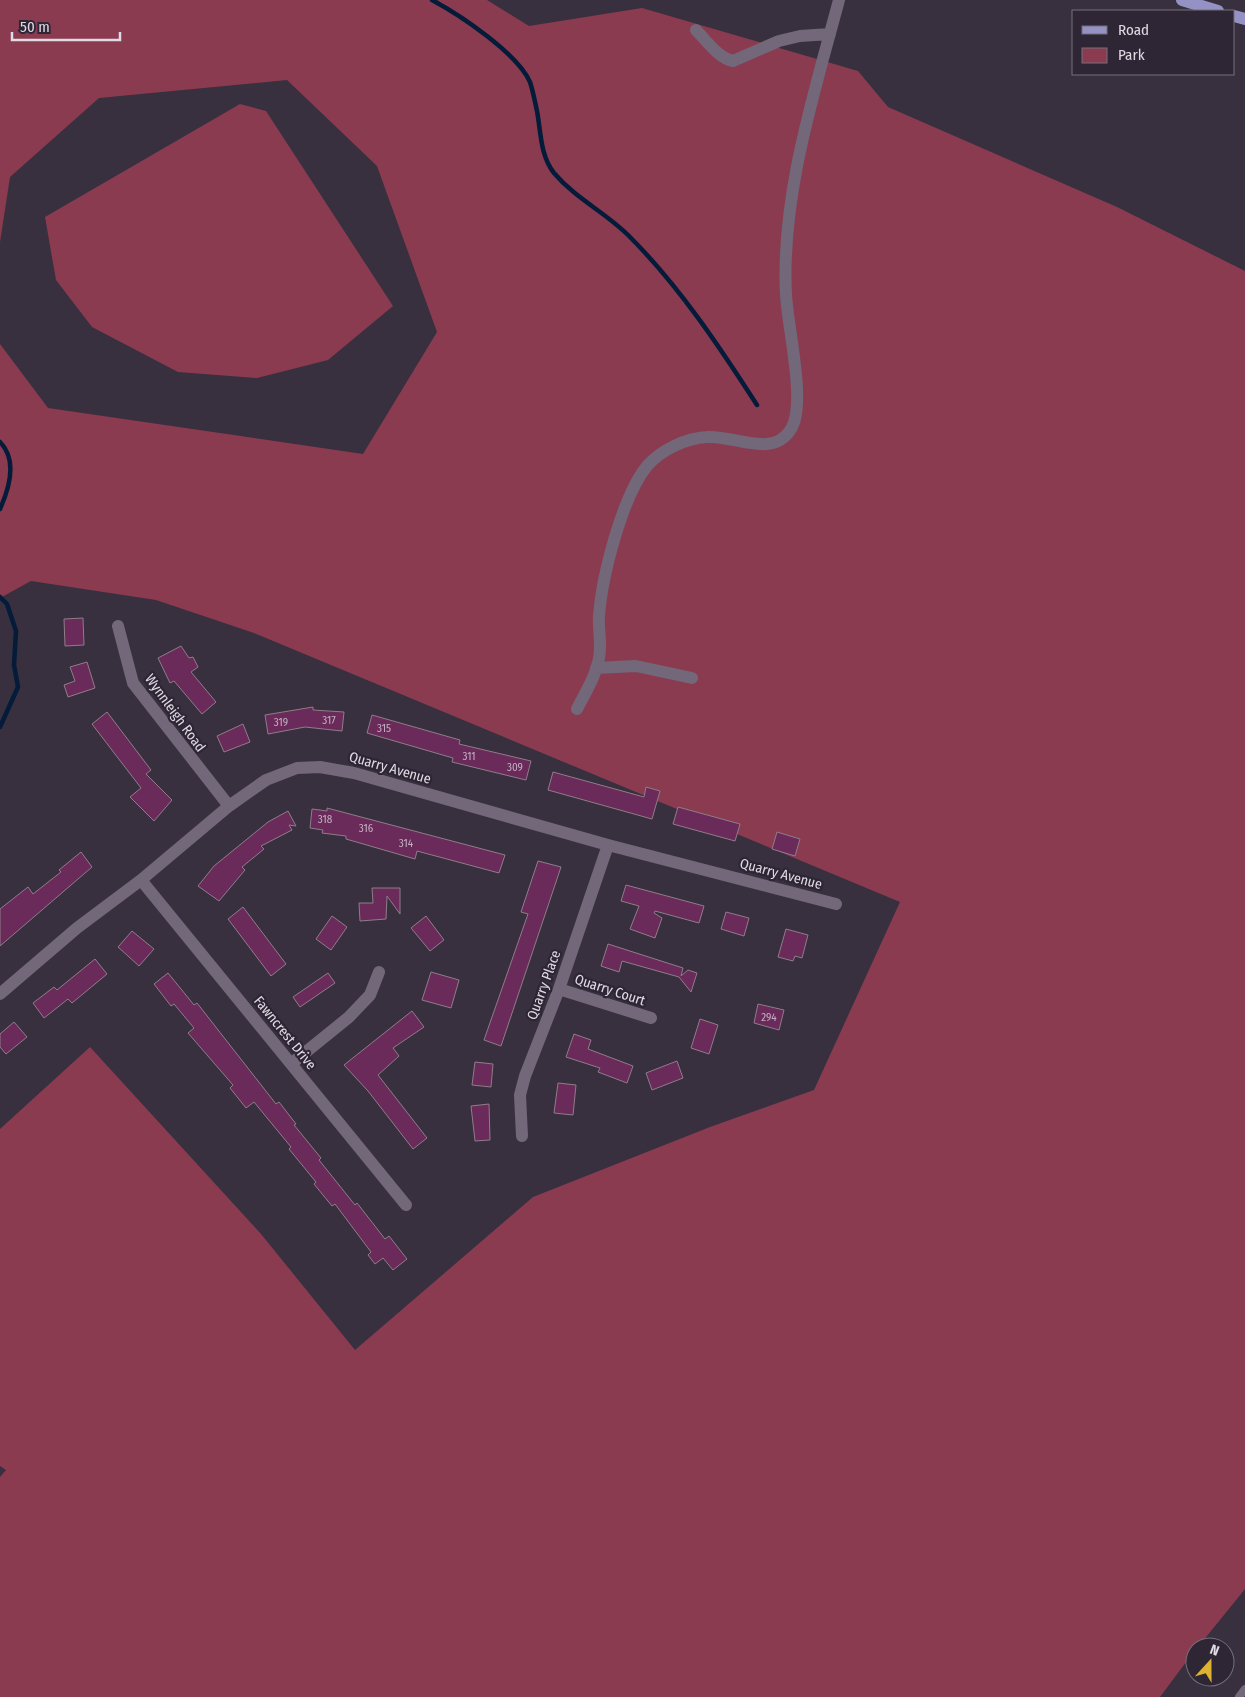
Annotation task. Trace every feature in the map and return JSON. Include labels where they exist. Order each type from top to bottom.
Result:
[{"type":"main road","points":[[1182,0],[1215,10]]},
{"type":"street","points":[[577,709],[596,668],[602,645],[599,618],[601,595],[612,543],[635,486],[648,466],[669,449],[695,438],[709,436],[734,439],[758,445],[771,444],[780,441],[791,430],[797,408],[786,294],[786,236],[795,176],[839,0]]},
{"type":"street","points":[[696,30],[727,60],[733,61],[779,42],[800,36],[830,34]]},
{"type":"street","name":"Wynnleigh Road","points":[[118,626],[133,684],[228,806]]},
{"type":"street","points":[[596,668],[636,666],[692,678]]},
{"type":"street","name":"Quarry Avenue","points":[[0,994],[77,928],[141,880],[228,806],[277,775],[297,768],[320,767],[354,773],[608,845],[836,904]]},
{"type":"street","name":"Quarry Place","points":[[522,1136],[522,1088],[559,989],[608,845]]},
{"type":"street","name":"Fawncrest Drive","points":[[141,880],[406,1205]]},
{"type":"street","points":[[291,1064],[348,1017],[370,994],[379,972]]},
{"type":"street","name":"Quarry Court","points":[[559,989],[651,1018]]},
{"type":"lane","points":[[1239,1697],[1245,1689]]},
{"type":"green space","points":[[0,0],[487,0],[529,26],[642,8],[858,71],[888,107],[1117,207],[1245,271],[1245,1589],[1206,1637],[1185,1637],[1185,1663],[1160,1697],[0,1697],[0,1477],[6,1470],[0,1466],[0,1129],[90,1047],[261,1234],[355,1350],[533,1197],[710,1127],[814,1090],[900,902],[254,633],[156,600],[31,581],[0,598],[0,344],[48,408],[363,454],[437,332],[377,166],[287,80],[99,98],[10,177],[0,242]]},
{"type":"green space","points":[[240,104],[266,111],[393,306],[328,360],[257,378],[178,372],[92,327],[56,280],[45,217]]},
{"type":"building","points":[[83,618],[84,645],[65,646],[64,619]]},
{"type":"building","points":[[181,646],[189,658],[193,657],[198,667],[191,672],[216,702],[202,714],[174,681],[170,683],[158,658]]},
{"type":"building","points":[[87,662],[95,688],[68,697],[64,685],[75,681],[70,667]]},
{"type":"building","points":[[313,707],[313,710],[344,712],[342,731],[305,727],[268,734],[265,715]]},
{"type":"building","points":[[107,712],[151,770],[146,774],[172,800],[154,821],[130,797],[141,788],[92,724]]},
{"type":"building","points":[[372,715],[460,740],[459,744],[531,761],[526,780],[452,762],[453,758],[367,733]]},
{"type":"building","points":[[243,724],[250,742],[224,752],[217,736]]},
{"type":"building","points":[[553,772],[644,797],[646,787],[660,791],[652,819],[548,790]]},
{"type":"building","points":[[678,807],[740,824],[735,841],[673,824]]},
{"type":"building","points":[[327,808],[505,855],[499,873],[417,851],[415,859],[346,839],[346,836],[322,833],[323,830],[310,828],[312,809],[327,811]]},
{"type":"building","points":[[288,811],[296,826],[289,825],[292,830],[261,846],[264,849],[242,867],[245,870],[219,901],[198,886],[214,866],[268,822]]},
{"type":"building","points":[[777,832],[800,839],[795,856],[772,849]]},
{"type":"building","points":[[81,852],[92,867],[0,946],[0,909],[28,887],[33,894],[61,872],[59,870]]},
{"type":"building","points":[[538,861],[561,867],[501,1046],[484,1040],[528,914],[521,912]]},
{"type":"building","points":[[626,885],[704,906],[699,923],[655,911],[654,913],[662,918],[655,938],[630,929],[639,906],[621,901]]},
{"type":"building","points":[[372,888],[400,888],[400,914],[387,896],[386,919],[360,921],[359,903],[373,903]]},
{"type":"building","points":[[243,907],[286,964],[271,976],[228,919]]},
{"type":"building","points":[[726,912],[749,918],[744,936],[721,929]]},
{"type":"building","points":[[332,916],[347,927],[331,950],[316,939]]},
{"type":"building","points":[[426,916],[444,940],[430,951],[411,928]]},
{"type":"building","points":[[786,929],[808,935],[802,958],[795,956],[793,961],[778,957]]},
{"type":"building","points":[[132,931],[154,949],[139,966],[118,947]]},
{"type":"building","points":[[608,944],[683,968],[681,976],[688,970],[697,973],[691,992],[679,977],[622,961],[619,972],[601,966]]},
{"type":"building","points":[[95,959],[107,974],[72,1003],[68,999],[44,1018],[33,1003],[54,987],[57,990]]},
{"type":"building","points":[[431,972],[459,980],[451,1008],[422,1000]]},
{"type":"building","points":[[168,973],[194,1005],[197,1003],[276,1104],[279,1102],[296,1124],[294,1125],[321,1158],[319,1160],[355,1205],[357,1203],[385,1239],[389,1236],[407,1259],[393,1270],[383,1258],[375,1264],[368,1255],[371,1252],[335,1204],[332,1206],[314,1184],[316,1182],[289,1149],[291,1147],[254,1102],[246,1108],[230,1088],[233,1085],[188,1033],[194,1028],[174,1004],[171,1006],[154,984]]},
{"type":"building","points":[[328,973],[335,983],[300,1007],[293,997]]},
{"type":"building","points":[[758,1004],[784,1010],[779,1030],[754,1023]]},
{"type":"building","points":[[412,1011],[424,1027],[393,1048],[399,1056],[378,1075],[427,1138],[413,1149],[368,1091],[344,1065]]},
{"type":"building","points":[[700,1019],[718,1025],[709,1054],[691,1048]]},
{"type":"building","points":[[14,1022],[27,1037],[6,1054],[0,1047],[0,1034]]},
{"type":"building","points":[[574,1034],[591,1040],[588,1049],[633,1066],[627,1083],[598,1072],[600,1068],[566,1057]]},
{"type":"building","points":[[677,1061],[683,1078],[652,1090],[646,1073]]},
{"type":"building","points":[[475,1062],[493,1064],[491,1087],[472,1085]]},
{"type":"building","points":[[558,1083],[576,1085],[573,1115],[554,1113]]},
{"type":"building","points":[[489,1104],[490,1140],[475,1141],[471,1106]]},
{"type":"waterway","points":[[432,0],[487,36],[501,47],[523,71],[532,89],[542,143],[549,166],[572,190],[620,227],[665,275],[698,317],[757,405]]},
{"type":"waterway","points":[[0,442],[6,449],[10,466],[9,484],[0,509]]},
{"type":"waterway","points":[[0,597],[7,604],[16,631],[14,665],[18,687],[0,727]]}]
